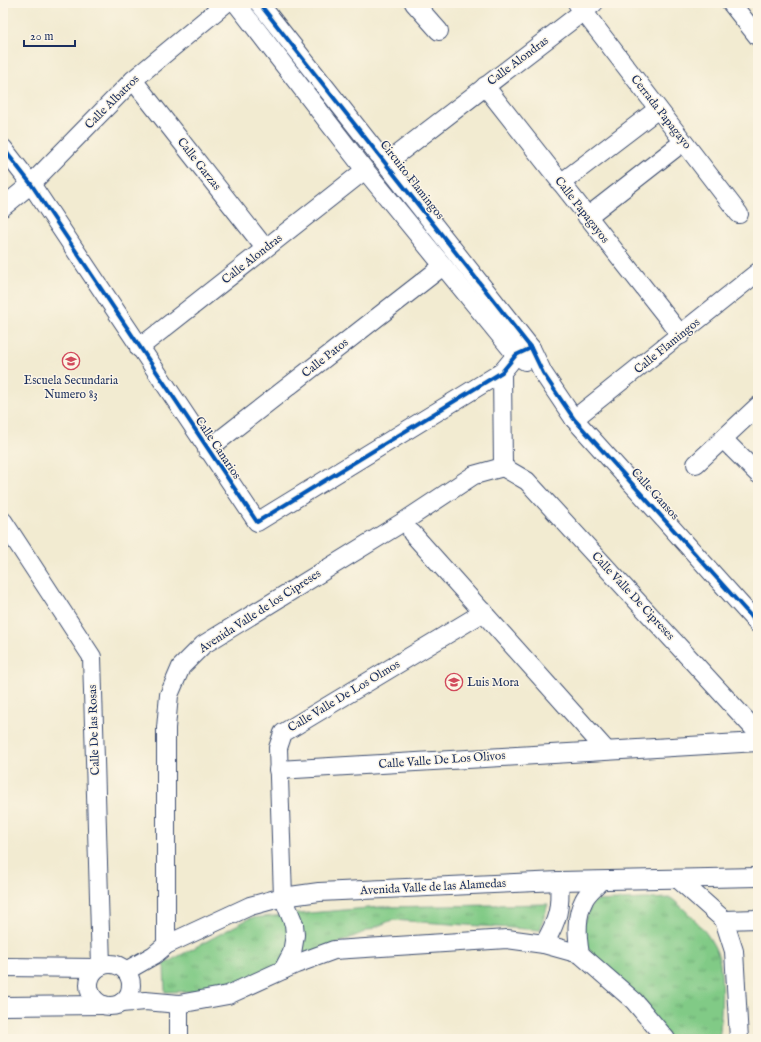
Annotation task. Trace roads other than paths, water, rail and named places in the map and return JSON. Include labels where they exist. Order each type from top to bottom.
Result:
[{"type":"street","name":"Calle Albatros","points":[[3,207],[31,184],[133,80],[226,3]]},
{"type":"street","name":"Circuito Flamingos","points":[[236,3],[365,170],[443,266],[543,373]]},
{"type":"street","name":"Circuito Flamingos","points":[[259,3],[386,163],[524,351]]},
{"type":"street","points":[[414,3],[439,32]]},
{"type":"street","points":[[732,3],[757,32]]},
{"type":"street","name":"Calle Alondras","points":[[386,163],[585,6]]},
{"type":"street","name":"Cerrada Papagayo","points":[[585,6],[658,109],[739,214]]},
{"type":"street","name":"Calle Garzas","points":[[133,80],[265,248]]},
{"type":"street","name":"Calle Papagayos","points":[[485,86],[680,335]]},
{"type":"street","points":[[561,183],[658,109]]},
{"type":"street","points":[[587,217],[683,142]]},
{"type":"street","name":"Calle Canarios","points":[[3,148],[31,184],[207,450],[257,522],[502,372],[524,351]]},
{"type":"street","name":"Calle Alondras","points":[[139,348],[365,170]]},
{"type":"street","name":"Calle Patos","points":[[207,450],[443,266]]},
{"type":"street","name":"Calle Flamingos","points":[[574,419],[758,272]]},
{"type":"street","points":[[502,372],[502,467]]},
{"type":"street","name":"Calle Gansos","points":[[543,373],[574,419],[755,613]]},
{"type":"street","points":[[696,464],[758,406]]},
{"type":"street","points":[[723,439],[758,474]]},
{"type":"street","name":"Calle Valle De Cipreses","points":[[502,467],[527,481],[758,733]]},
{"type":"street","name":"Avenida Valle de los Cipreses","points":[[166,945],[166,728],[169,695],[181,667],[203,644],[403,522],[474,475],[502,467]]},
{"type":"street","name":"Calle De las Rosas","points":[[3,521],[92,656],[99,967]]},
{"type":"street","points":[[412,533],[606,750]]},
{"type":"street","name":"Calle Valle De Los Olmos","points":[[283,970],[292,953],[295,936],[294,924],[283,897],[278,748],[284,733],[484,612]]},
{"type":"street","name":"Calle Valle De Los Olivos","points":[[278,770],[758,742]]},
{"type":"street","name":"Avenida Valle de las Alamedas","points":[[126,970],[154,955],[166,945],[250,906],[283,897],[319,892],[559,881],[758,877]]},
{"type":"street","points":[[678,878],[724,920],[734,951],[739,1039]]},
{"type":"street","points":[[544,944],[555,926],[559,913],[559,881]]},
{"type":"street","points":[[580,954],[577,935],[579,915],[584,900],[600,881]]},
{"type":"street","points":[[724,920],[758,919]]},
{"type":"street","points":[[3,1006],[112,1004],[145,1001],[179,1004],[228,995],[283,970],[334,950],[507,939],[544,944],[580,954],[634,1001],[666,1039]]},
{"type":"street","points":[[3,967],[99,967],[114,964],[126,970],[132,982],[126,1000],[112,1004],[94,998],[89,986],[92,973],[99,967]]},
{"type":"street","points":[[179,1004],[179,1039]]},
{"type":"place","name":"Escuela Secundaria Numero 83","points":[[71,361]]},
{"type":"place","name":"Luis Mora","points":[[454,682]]}]
